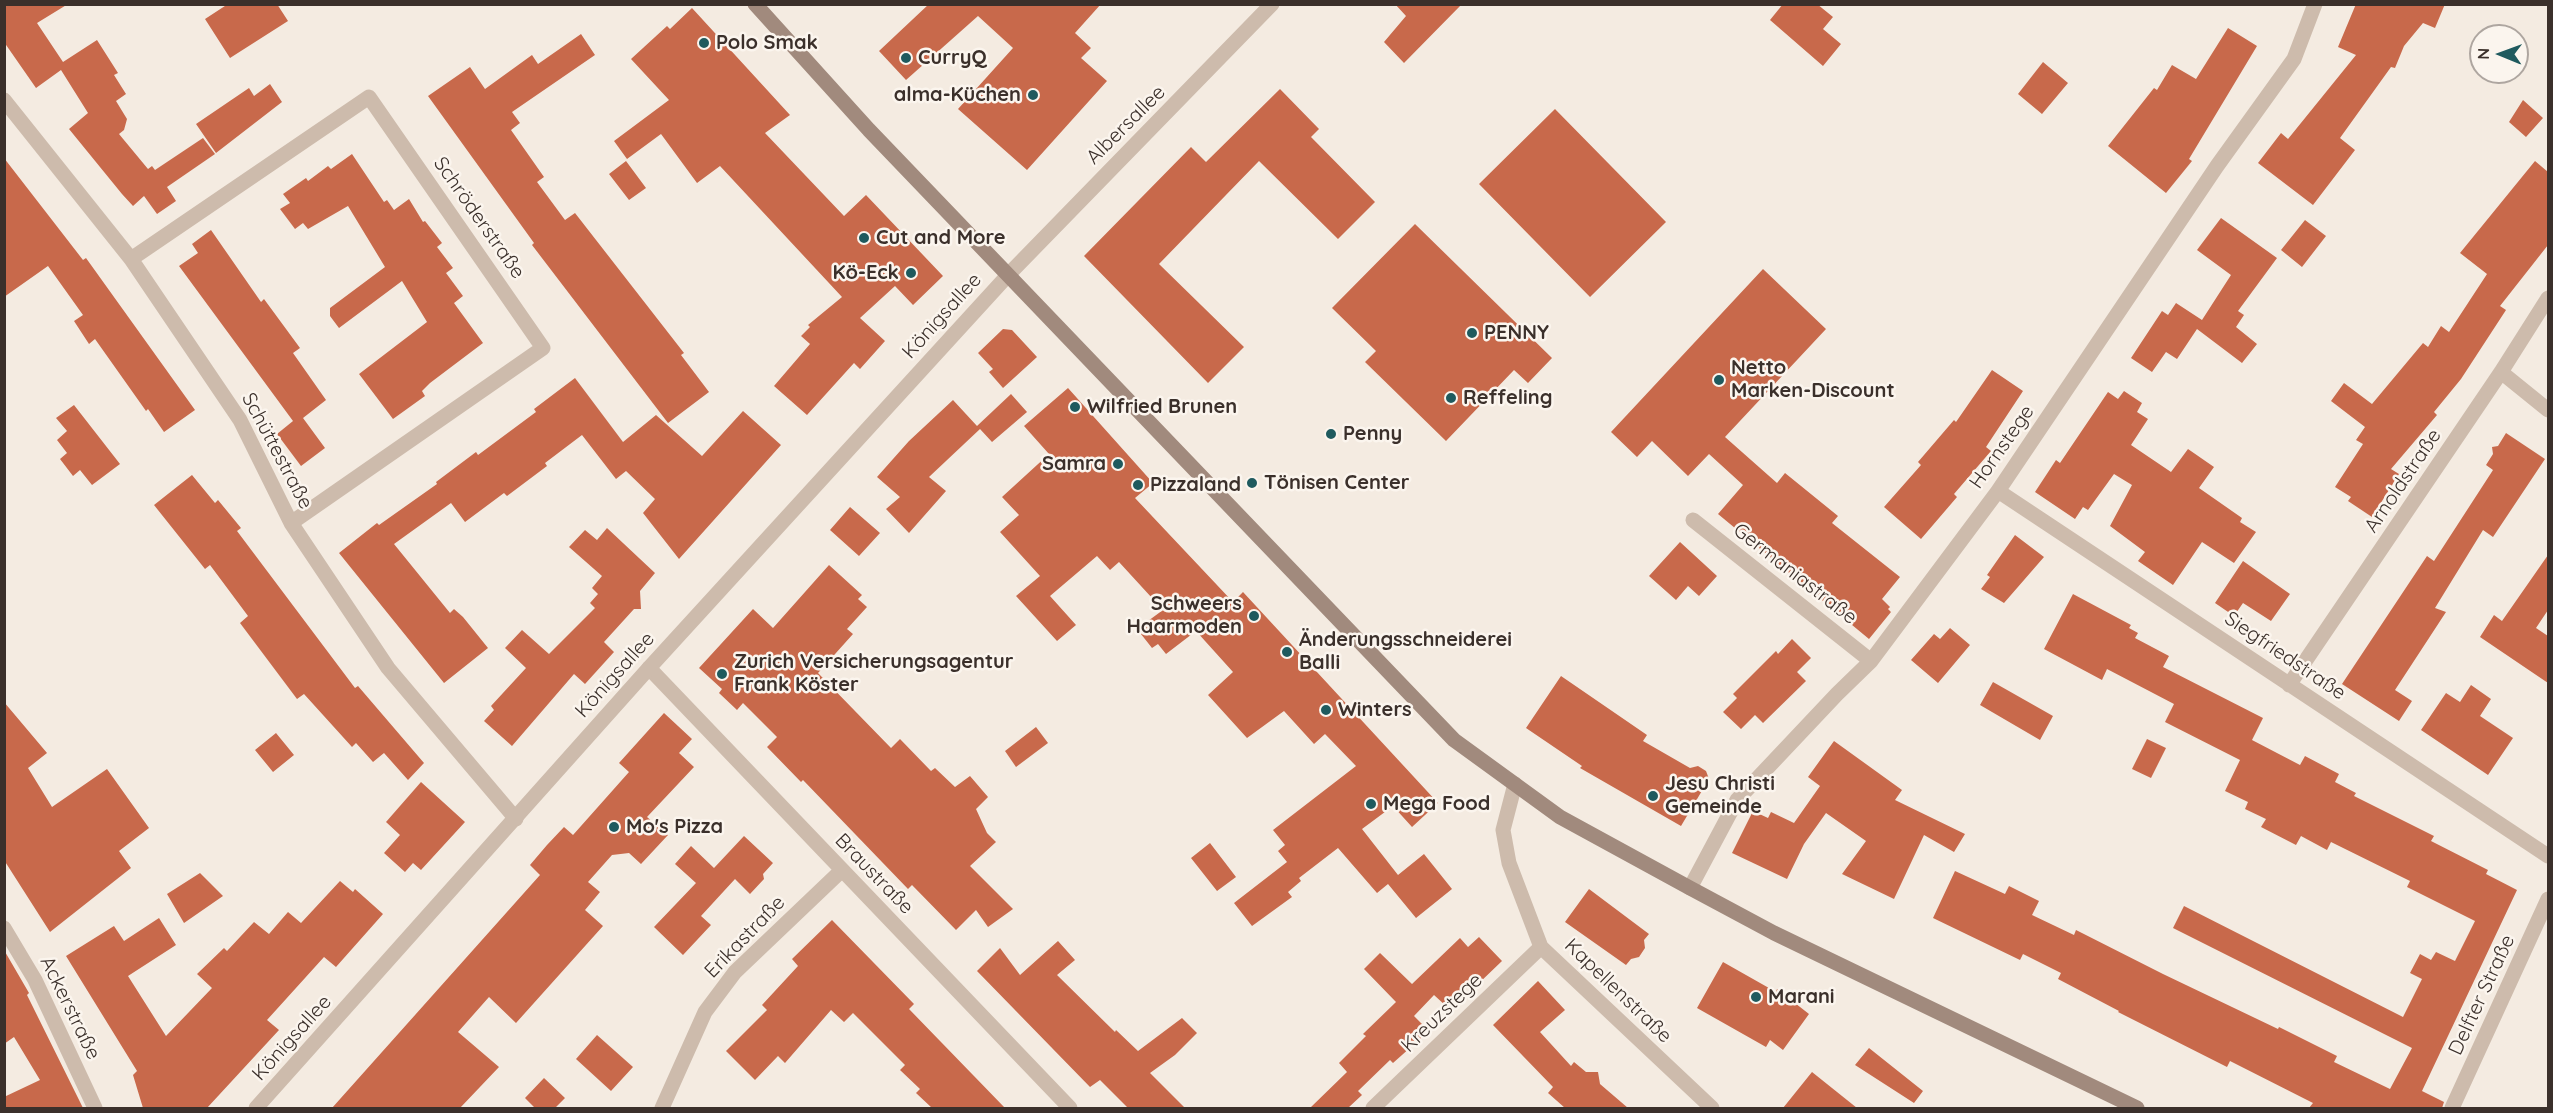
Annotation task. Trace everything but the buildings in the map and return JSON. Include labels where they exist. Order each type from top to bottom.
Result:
[{"type":"main road","points":[[755,4],[869,130],[1454,740],[1560,817],[1690,888],[1785,938],[2137,1108]]},
{"type":"street","name":"Albersallee","points":[[1009,274],[1272,4]]},
{"type":"street","name":"Hornstege","points":[[1690,888],[1737,800],[1871,661],[1998,491],[2217,165],[2294,59],[2315,4]]},
{"type":"street","name":"Schröderstraße","points":[[131,260],[369,97],[543,348],[291,523]]},
{"type":"street","name":"Schüttestraße","points":[[4,100],[131,260],[240,420],[291,523],[388,668],[516,819]]},
{"type":"street","name":"Königsallee","points":[[256,1108],[649,668],[1009,274]]},
{"type":"street","name":"Arnoldstraße","points":[[2289,685],[2501,372],[2548,298]]},
{"type":"street","points":[[2501,372],[2548,410]]},
{"type":"street","name":"Siegfriedstraße","points":[[1998,491],[2548,856]]},
{"type":"street","name":"Germaniastraße","points":[[1693,519],[1871,661]]},
{"type":"street","name":"Braustraße","points":[[649,668],[1070,1108]]},
{"type":"street","name":"Kapellenstraße","points":[[1515,784],[1503,830],[1509,863],[1541,947],[1712,1108]]},
{"type":"street","name":"Erikastraße","points":[[662,1108],[705,1012],[735,972],[842,871]]},
{"type":"street","name":"Delfter Straße","points":[[2452,1108],[2548,899]]},
{"type":"street","name":"Ackerstraße","points":[[4,928],[35,980],[95,1108]]},
{"type":"street","name":"Kreuzstege","points":[[1373,1108],[1541,947]]},
{"type":"place","name":"Polo Smak","points":[[704,43]]},
{"type":"place","name":"CurryQ","points":[[906,58]]},
{"type":"place","name":"alma-Küchen","points":[[1033,95]]},
{"type":"place","name":"Cut and More","points":[[864,238]]},
{"type":"place","name":"Kö-Eck","points":[[911,273]]},
{"type":"place","name":"PENNY","points":[[1472,333]]},
{"type":"place","name":"Netto Marken-Discount","points":[[1719,380]]},
{"type":"place","name":"Reffeling","points":[[1451,398]]},
{"type":"place","name":"Wilfried Brunen","points":[[1075,407]]},
{"type":"place","name":"Penny","points":[[1331,434]]},
{"type":"place","name":"Samra","points":[[1118,464]]},
{"type":"place","name":"Tönisen Center","points":[[1252,483]]},
{"type":"place","name":"Pizzaland","points":[[1138,485]]},
{"type":"place","name":"Schweers Haarmoden","points":[[1254,616]]},
{"type":"place","name":"Änderungsschneiderei Balli","points":[[1287,652]]},
{"type":"place","name":"Zurich Versicherungsagentur Frank Köster","points":[[722,674]]},
{"type":"place","name":"Winters","points":[[1326,710]]},
{"type":"place","name":"Jesu Christi Gemeinde","points":[[1653,796]]},
{"type":"place","name":"Mega Food","points":[[1371,804]]},
{"type":"place","name":"Mo's Pizza","points":[[614,827]]},
{"type":"place","name":"Marani","points":[[1756,997]]}]
